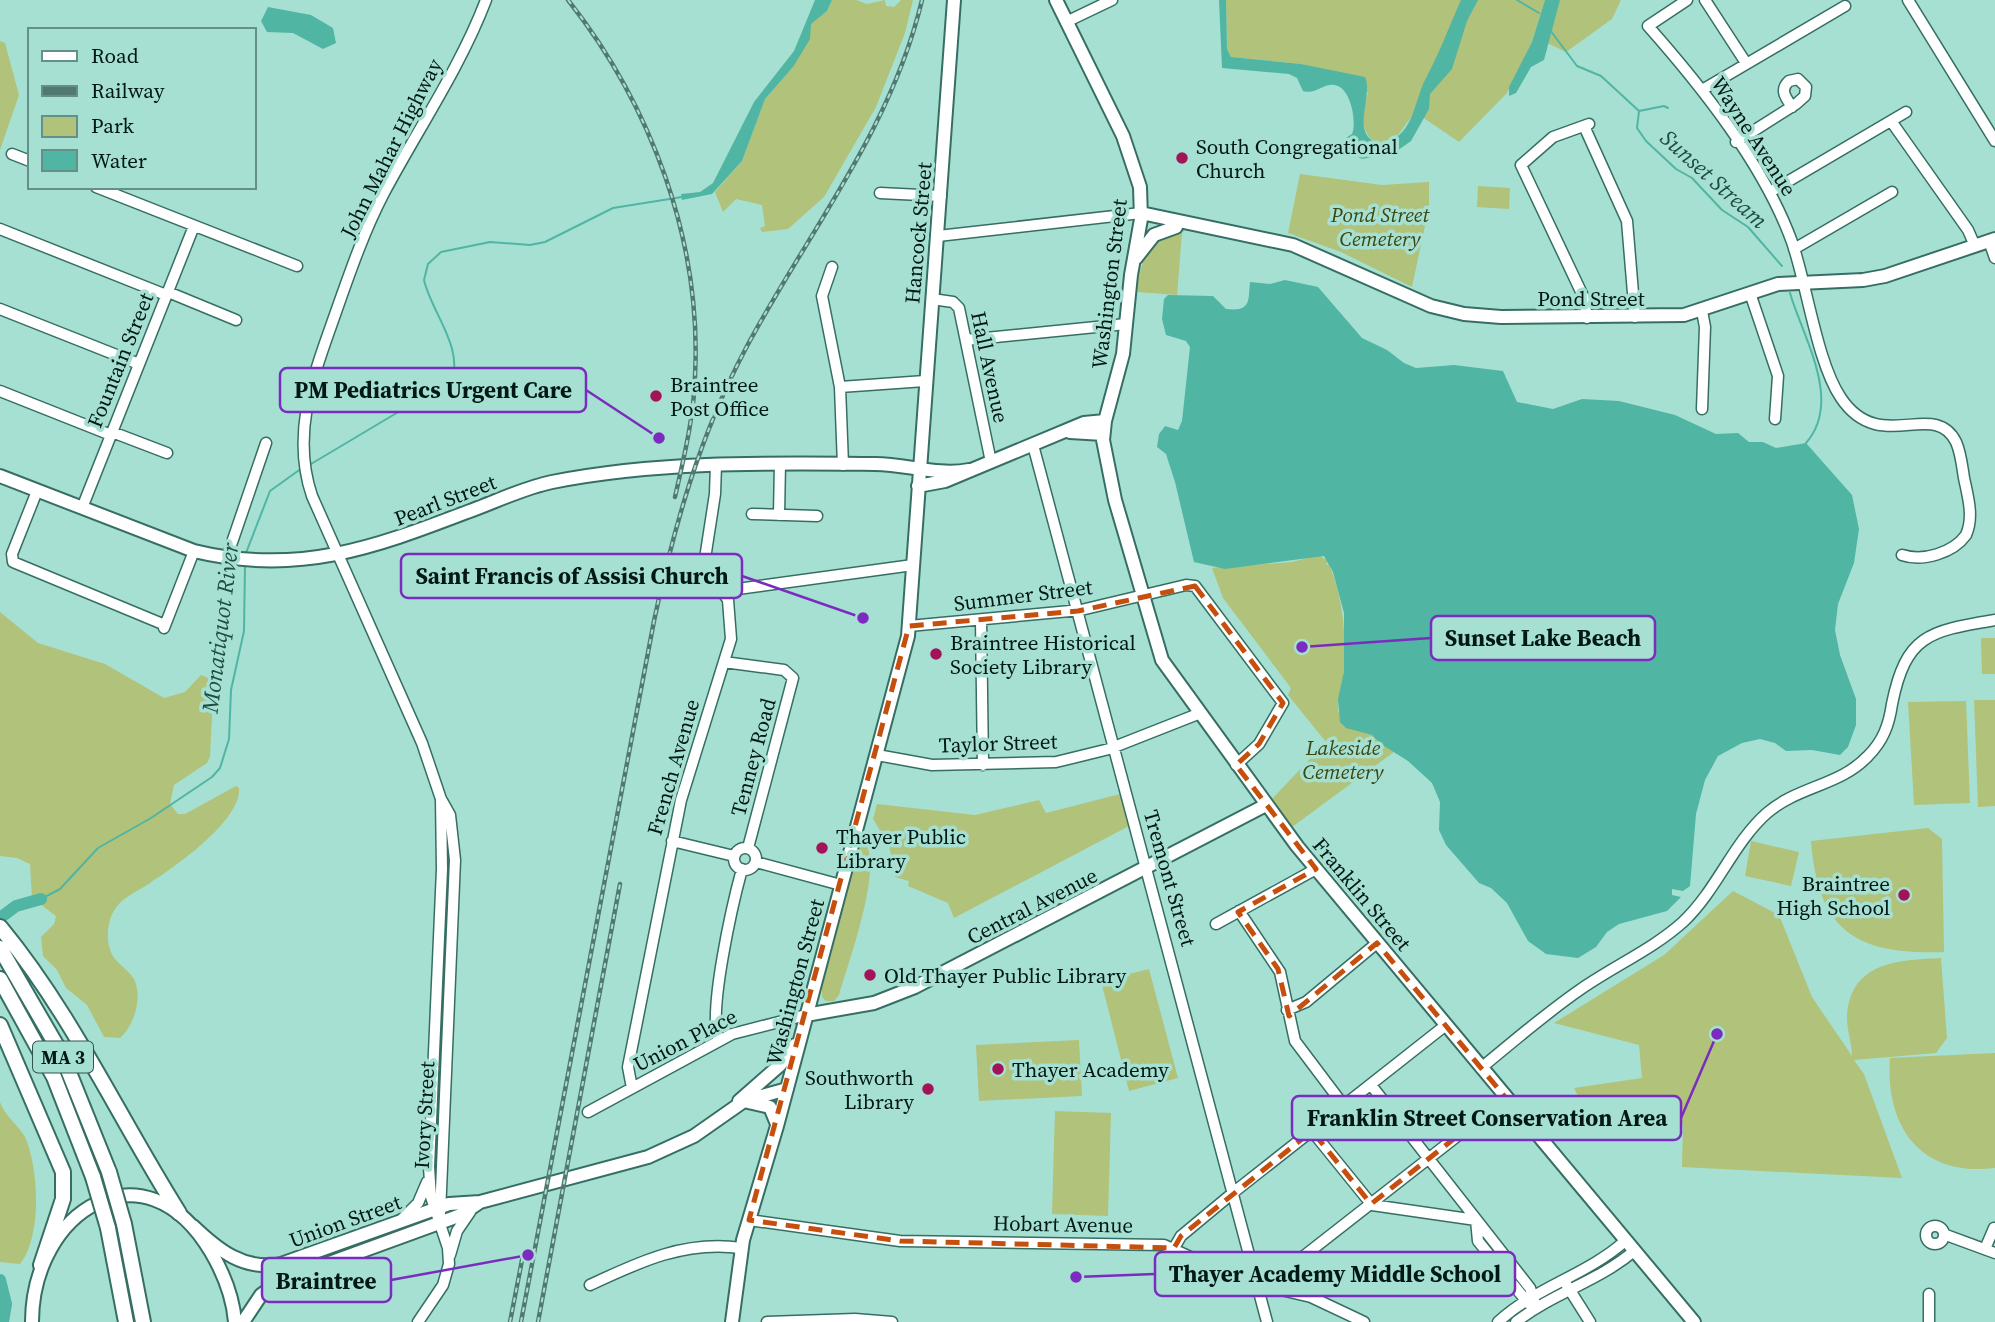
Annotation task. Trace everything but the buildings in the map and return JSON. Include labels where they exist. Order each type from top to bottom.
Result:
[{"type":"highway","name":"MA 3","points":[[3,938],[56,1044],[87,1113],[109,1172],[124,1224],[143,1322]]},
{"type":"highway","points":[[3,938],[60,1009],[138,1149],[179,1213]]},
{"type":"highway","name":"MA 3","points":[[0,979],[54,1077],[93,1177],[108,1228],[126,1322]]},
{"type":"highway","points":[[0,1025],[58,1157],[64,1177],[61,1205],[41,1265]]},
{"type":"main road","name":"Hancock Street","points":[[918,469],[938,236],[954,0]]},
{"type":"main road","name":"Washington Street","points":[[1056,0],[1129,151],[1139,180],[1141,213],[1121,366],[1104,427]]},
{"type":"main road","name":"Pond Street","points":[[1141,213],[1184,220],[1191,225]]},
{"type":"main road","name":"Pond Street","points":[[1141,213],[1150,223],[1176,227],[1191,225],[1309,250],[1411,298],[1455,313],[1501,317],[1675,316],[1702,311],[1778,284],[1878,278],[1992,240]]},
{"type":"main road","points":[[1132,268],[1150,239],[1176,227]]},
{"type":"main road","points":[[918,486],[940,482],[1066,433],[1088,421],[1104,427]]},
{"type":"main road","name":"Franklin Street","points":[[1104,427],[1107,470],[1162,660],[1236,765],[1316,869],[1694,1322]]},
{"type":"main road","name":"Pearl Street","points":[[0,476],[194,551],[232,558],[291,562],[338,556],[387,542],[545,484],[597,475],[716,464],[902,465],[918,469]]},
{"type":"main road","name":"Washington Street","points":[[732,1322],[741,1248],[748,1220],[777,1126],[909,626],[918,469]]},
{"type":"main road","points":[[918,469],[944,472],[969,470]]},
{"type":"main road","name":"Central Avenue","points":[[806,1015],[874,1003],[907,990],[1266,805]]},
{"type":"main road","name":"Union Street","points":[[726,1113],[783,1061],[800,1037]]},
{"type":"main road","points":[[754,1086],[770,1083],[787,1089]]},
{"type":"main road","name":"Union Street","points":[[243,1322],[257,1299],[280,1281],[440,1222],[477,1205],[648,1157],[687,1141],[749,1099],[787,1089]]},
{"type":"main road","points":[[726,1113],[745,1102],[763,1103],[775,1113],[777,1126]]},
{"type":"main road","points":[[26,1322],[41,1265],[53,1241],[69,1220],[94,1202],[117,1196],[142,1196],[157,1200],[179,1213],[193,1226],[223,1276],[235,1322]]},
{"type":"main road","name":"Union Street","points":[[193,1226],[233,1258],[265,1266],[291,1262],[437,1208],[461,1202],[477,1205]]},
{"type":"main road","points":[[32,1322],[34,1291]]},
{"type":"street","name":"John Mahar Highway","points":[[338,556],[308,482],[303,453],[304,420],[310,387],[368,226],[467,43],[486,0]]},
{"type":"street","points":[[1066,22],[1112,0]]},
{"type":"street","name":"Wayne Avenue","points":[[1688,0],[1648,26],[1702,90],[1770,192],[1794,248],[1832,380],[1850,410],[1868,423],[1884,427],[1934,424],[1946,430],[1957,445],[1969,506],[1968,531],[1960,543],[1945,552],[1914,557],[1902,555]]},
{"type":"street","points":[[1705,0],[1746,63]]},
{"type":"street","points":[[1908,0],[1995,141]]},
{"type":"street","points":[[1702,90],[1845,6]]},
{"type":"street","points":[[1736,142],[1792,107]]},
{"type":"street","points":[[1770,192],[1906,112]]},
{"type":"street","points":[[1891,121],[1968,230],[1975,246]]},
{"type":"street","points":[[1587,318],[1584,298],[1521,165],[1549,140],[1586,125],[1629,225],[1634,317]]},
{"type":"street","points":[[12,154],[28,160]]},
{"type":"street","points":[[101,189],[298,266]]},
{"type":"street","points":[[1794,248],[1892,192]]},
{"type":"street","points":[[880,193],[940,196]]},
{"type":"street","points":[[938,236],[1141,213]]},
{"type":"street","name":"Fountain Street","points":[[82,508],[194,226]]},
{"type":"street","points":[[0,229],[236,320]]},
{"type":"street","points":[[1992,240],[1995,258]]},
{"type":"street","points":[[832,267],[822,296],[840,387],[844,464]]},
{"type":"street","points":[[1750,293],[1778,376],[1775,419]]},
{"type":"street","name":"Hall Avenue","points":[[932,299],[958,305],[991,462]]},
{"type":"street","points":[[0,309],[139,364]]},
{"type":"street","points":[[1702,311],[1705,327],[1702,409]]},
{"type":"street","points":[[966,340],[1126,324]]},
{"type":"street","points":[[840,387],[925,381]]},
{"type":"street","points":[[0,391],[167,453]]},
{"type":"street","points":[[232,558],[266,443]]},
{"type":"street","name":"Tremont Street","points":[[1034,445],[1267,1322]]},
{"type":"street","points":[[779,515],[780,463]]},
{"type":"street","name":"French Avenue","points":[[632,1088],[628,1071],[672,841],[684,788],[724,662],[732,622],[723,591],[704,565],[715,494],[716,464]]},
{"type":"street","points":[[37,491],[12,554],[13,562],[165,628],[194,551]]},
{"type":"street","points":[[752,514],[817,516]]},
{"type":"street","name":"Ivory Street","points":[[338,556],[422,743],[441,799],[450,815],[455,860],[437,1208]]},
{"type":"street","points":[[723,591],[913,565]]},
{"type":"street","name":"Summer Street","points":[[909,626],[1078,611],[1186,585],[1198,588],[1282,701],[1282,708],[1259,744],[1236,765]]},
{"type":"street","points":[[981,620],[983,765]]},
{"type":"street","points":[[1481,1068],[1568,998],[1680,924],[1706,898],[1748,835],[1768,812],[1797,793],[1845,775],[1869,756],[1886,731],[1901,667],[1916,646],[1942,631],[1995,620]]},
{"type":"street","name":"Tenney Road","points":[[724,662],[784,670],[792,675],[793,685],[748,848]]},
{"type":"street","name":"Taylor Street","points":[[877,755],[926,765],[1061,761],[1114,747],[1198,713]]},
{"type":"street","name":"Ivory Street","points":[[441,799],[442,869],[429,1167],[449,1259]]},
{"type":"street","points":[[672,841],[734,856],[735,864],[742,869],[749,869],[756,862],[841,885]]},
{"type":"street","name":"Tenney Road","points":[[734,856],[740,849],[748,848],[755,852],[756,862]]},
{"type":"street","points":[[719,1041],[715,1021],[729,926],[742,869]]},
{"type":"street","points":[[1216,924],[1316,869]]},
{"type":"street","points":[[1240,911],[1278,969],[1295,1041],[1344,1106]]},
{"type":"street","points":[[1287,1010],[1306,1002],[1377,943]]},
{"type":"street","name":"Union Place","points":[[587,1112],[719,1041],[747,1029],[806,1015]]},
{"type":"street","points":[[1174,1248],[1181,1236],[1234,1192],[1446,1025]]},
{"type":"street","points":[[432,1075],[436,1067],[441,1066],[442,1141]]},
{"type":"street","points":[[1371,1085],[1476,1220],[1478,1241],[1536,1307]]},
{"type":"street","points":[[1270,1287],[1277,1277],[1506,1098]]},
{"type":"street","points":[[1312,1131],[1371,1204],[1476,1220]]},
{"type":"street","points":[[398,1222],[421,1199],[429,1167]]},
{"type":"street","points":[[418,1322],[445,1281],[457,1231],[477,1205]]},
{"type":"street","name":"Hobart Avenue","points":[[748,1220],[898,1241],[1152,1244],[1174,1248],[1238,1279],[1318,1300],[1364,1322]]},
{"type":"street","points":[[1946,1235],[1990,1251],[1994,1228]]},
{"type":"street","points":[[590,1285],[642,1261],[681,1249],[715,1246],[741,1248]]},
{"type":"street","points":[[1516,1322],[1601,1259],[1630,1246]]},
{"type":"street","points":[[1498,1322],[1530,1297],[1566,1284]]},
{"type":"street","points":[[1566,1284],[1590,1322]]},
{"type":"street","points":[[1929,1294],[1929,1322]]},
{"type":"street","points":[[767,1322],[855,1319],[892,1322]]},
{"type":"highlighted area","points":[[1195,586],[1283,703],[1259,744],[1236,765],[1316,869],[1238,912],[1278,969],[1289,1016],[1377,943],[1506,1098],[1371,1204],[1312,1131],[1181,1236],[1174,1248],[900,1241],[749,1220],[909,626],[1078,611]]},
{"type":"green space","points":[[832,0],[856,0],[867,4],[885,0],[886,6],[894,7],[901,0],[913,0],[905,33],[876,107],[824,197],[788,229],[762,232],[760,228],[765,226],[762,205],[736,199],[723,212],[715,192],[742,161],[765,99],[793,67],[811,23],[827,11]]},
{"type":"green space","points":[[1226,0],[1545,0],[1532,42],[1507,93],[1459,142],[1415,112],[1398,135],[1381,143],[1368,136],[1365,130],[1363,115],[1368,93],[1355,76],[1301,64],[1231,57],[1227,49]]},
{"type":"green space","points":[[1560,0],[1621,0],[1612,19],[1566,52],[1547,43]]},
{"type":"green space","points":[[0,41],[5,43],[19,95],[0,150]]},
{"type":"green space","name":"Pond Street Cemetery","points":[[1300,174],[1382,185],[1429,182],[1429,207],[1412,287],[1341,252],[1288,233]]},
{"type":"green space","points":[[1478,186],[1510,188],[1509,209],[1477,207]]},
{"type":"green space","points":[[1182,233],[1177,295],[1137,292],[1143,261],[1153,245],[1170,235]]},
{"type":"green space","name":"Lakeside Cemetery","points":[[1319,555],[1328,561],[1326,565],[1329,564],[1338,589],[1342,615],[1344,668],[1338,711],[1351,728],[1372,735],[1394,752],[1292,827],[1271,800],[1326,742],[1288,695],[1291,688],[1223,598],[1212,568],[1292,562]]},
{"type":"green space","points":[[0,612],[38,643],[105,664],[164,698],[185,692],[201,675],[209,678],[213,695],[210,757],[207,763],[174,785],[170,804],[178,814],[185,814],[236,786],[239,788],[237,801],[230,814],[205,842],[175,866],[126,898],[111,916],[108,939],[111,953],[134,979],[138,994],[133,1019],[120,1038],[104,1037],[87,1005],[66,988],[57,970],[43,956],[41,937],[54,924],[56,916],[32,898],[30,864],[17,858],[0,856]]},
{"type":"green space","points":[[1981,638],[1995,638],[1995,674],[1982,674]]},
{"type":"green space","points":[[1974,700],[1995,700],[1995,806],[1978,807]]},
{"type":"green space","points":[[1966,701],[1970,803],[1914,805],[1908,702]]},
{"type":"green space","points":[[1120,794],[1129,826],[954,918],[948,903],[908,886],[909,881],[895,877],[889,845],[873,819],[877,804],[975,815],[1039,800],[1046,813]]},
{"type":"green space","points":[[1928,828],[1942,839],[1944,952],[1888,949],[1866,942],[1848,932],[1833,917],[1823,897],[1815,872],[1811,841]]},
{"type":"green space","points":[[1751,841],[1799,852],[1791,886],[1745,876]]},
{"type":"green space","points":[[864,842],[869,854],[870,871],[862,916],[839,995],[834,1001],[826,1001],[822,997],[822,987],[860,846]]},
{"type":"green space","points":[[1733,891],[1779,915],[1812,997],[1852,1056],[1847,1018],[1850,999],[1856,985],[1866,975],[1893,963],[1941,958],[1947,1038],[1936,1053],[1854,1060],[1864,1074],[1902,1178],[1682,1167],[1683,1125],[1577,1121],[1553,1141],[1541,1126],[1581,1102],[1574,1088],[1642,1078],[1639,1045],[1554,1023],[1664,955]]},
{"type":"green space","points":[[1149,969],[1178,1078],[1129,1091],[1101,981]]},
{"type":"green space","points":[[1079,1040],[1082,1096],[979,1101],[976,1045]]},
{"type":"green space","points":[[1995,1053],[1995,1168],[1969,1169],[1947,1164],[1928,1155],[1913,1142],[1902,1126],[1894,1106],[1890,1058]]},
{"type":"green space","points":[[0,1102],[25,1137],[33,1166],[35,1220],[27,1252],[20,1264],[0,1262]]},
{"type":"green space","points":[[1055,1111],[1111,1113],[1108,1216],[1052,1214]]},
{"type":"water","points":[[815,0],[832,0],[827,11],[811,24],[810,39],[793,67],[765,99],[742,161],[712,194],[682,200],[681,194],[700,192],[713,183],[754,102],[794,51]]},
{"type":"water","points":[[1219,0],[1226,0],[1227,49],[1231,57],[1301,64],[1365,77],[1367,95],[1364,125],[1371,140],[1381,143],[1400,135],[1406,127],[1461,0],[1478,0],[1467,21],[1452,69],[1430,94],[1429,109],[1411,141],[1394,153],[1362,159],[1344,149],[1344,139],[1352,134],[1354,122],[1349,99],[1341,87],[1331,85],[1308,92],[1303,91],[1297,78],[1289,74],[1222,68]]},
{"type":"water","points":[[1545,0],[1560,0],[1544,60],[1531,67],[1516,93],[1509,96],[1509,87],[1532,42]]},
{"type":"water","points":[[268,7],[311,15],[333,28],[336,43],[323,49],[293,33],[267,32],[261,21]]},
{"type":"water","points":[[1285,280],[1318,287],[1362,338],[1416,368],[1454,365],[1503,371],[1517,402],[1553,409],[1582,399],[1619,401],[1675,415],[1716,434],[1738,433],[1749,442],[1763,442],[1776,448],[1806,443],[1852,495],[1859,529],[1854,563],[1838,604],[1835,630],[1840,655],[1856,699],[1856,725],[1848,747],[1840,755],[1812,750],[1786,751],[1775,743],[1760,739],[1742,743],[1718,756],[1705,780],[1696,814],[1690,886],[1683,891],[1672,889],[1672,895],[1681,897],[1667,911],[1619,924],[1607,932],[1596,947],[1578,958],[1546,954],[1528,941],[1507,903],[1491,888],[1479,883],[1446,845],[1439,830],[1440,802],[1432,783],[1408,761],[1372,735],[1346,728],[1340,722],[1338,699],[1344,671],[1344,613],[1333,572],[1324,556],[1225,569],[1194,562],[1166,454],[1157,447],[1159,434],[1165,426],[1178,430],[1182,421],[1190,347],[1186,341],[1166,335],[1162,319],[1164,299],[1168,295],[1213,296],[1226,309],[1240,309],[1247,303],[1250,282],[1270,284]]},
{"type":"waterway","name":"Sunset Stream","points":[[1517,0],[1539,13]]},
{"type":"waterway","name":"Sunset Stream","points":[[1550,30],[1577,66],[1601,76],[1639,111],[1637,128],[1646,141],[1676,169],[1692,178],[1722,210],[1748,227],[1782,266]]},
{"type":"waterway","points":[[1639,111],[1664,106],[1668,108]]},
{"type":"waterway","name":"Monatiquot River","points":[[311,464],[410,405],[439,393],[451,383],[454,357],[424,280],[428,264],[441,252],[490,242],[530,245],[545,242],[613,208],[682,197]]},
{"type":"waterway","name":"Sunset Stream","points":[[1790,293],[1811,349],[1821,389],[1821,408],[1816,426],[1806,443]]},
{"type":"waterway","name":"Monatiquot River","points":[[246,553],[270,491],[302,468]]},
{"type":"waterway","name":"Monatiquot River","points":[[41,899],[60,889],[98,848],[151,818],[212,777],[220,768],[229,739],[231,690],[244,631],[245,565]]},
{"type":"waterway","name":"Monatiquot River","points":[[0,918],[16,906],[41,899]]},
{"type":"waterway","name":"Monatiquot River","points":[[0,1280],[6,1304],[3,1322]]},
{"type":"railway","points":[[568,0],[598,41],[647,130],[680,225],[690,275],[695,325],[695,376],[691,422],[675,497]]},
{"type":"railway","points":[[521,1322],[654,621],[690,482],[715,415],[745,350],[845,180],[890,94],[908,48],[922,0]]},
{"type":"railway","points":[[538,1322],[620,884]]},
{"type":"railway","points":[[510,1322],[523,1255]]},
{"type":"place","name":"South Congregational Church","points":[[1182,158]]},
{"type":"place","name":"Braintree Post Office","points":[[656,396]]},
{"type":"place","name":"PM Pediatrics Urgent Care","points":[[659,438]]},
{"type":"place","name":"Saint Francis of Assisi Church","points":[[863,618]]},
{"type":"place","name":"Sunset Lake Beach","points":[[1302,647]]},
{"type":"place","name":"Braintree Historical Society Library","points":[[936,654]]},
{"type":"place","name":"Thayer Public Library","points":[[822,848]]},
{"type":"place","name":"Braintree High School","points":[[1904,895]]},
{"type":"place","name":"Old Thayer Public Library","points":[[870,975]]},
{"type":"place","name":"Franklin Street Conservation Area","points":[[1717,1034]]},
{"type":"place","name":"Thayer Academy","points":[[998,1069]]},
{"type":"place","name":"Southworth Library","points":[[928,1089]]},
{"type":"place","name":"Braintree","points":[[528,1255]]},
{"type":"place","name":"Thayer Academy Middle School","points":[[1076,1277]]}]
